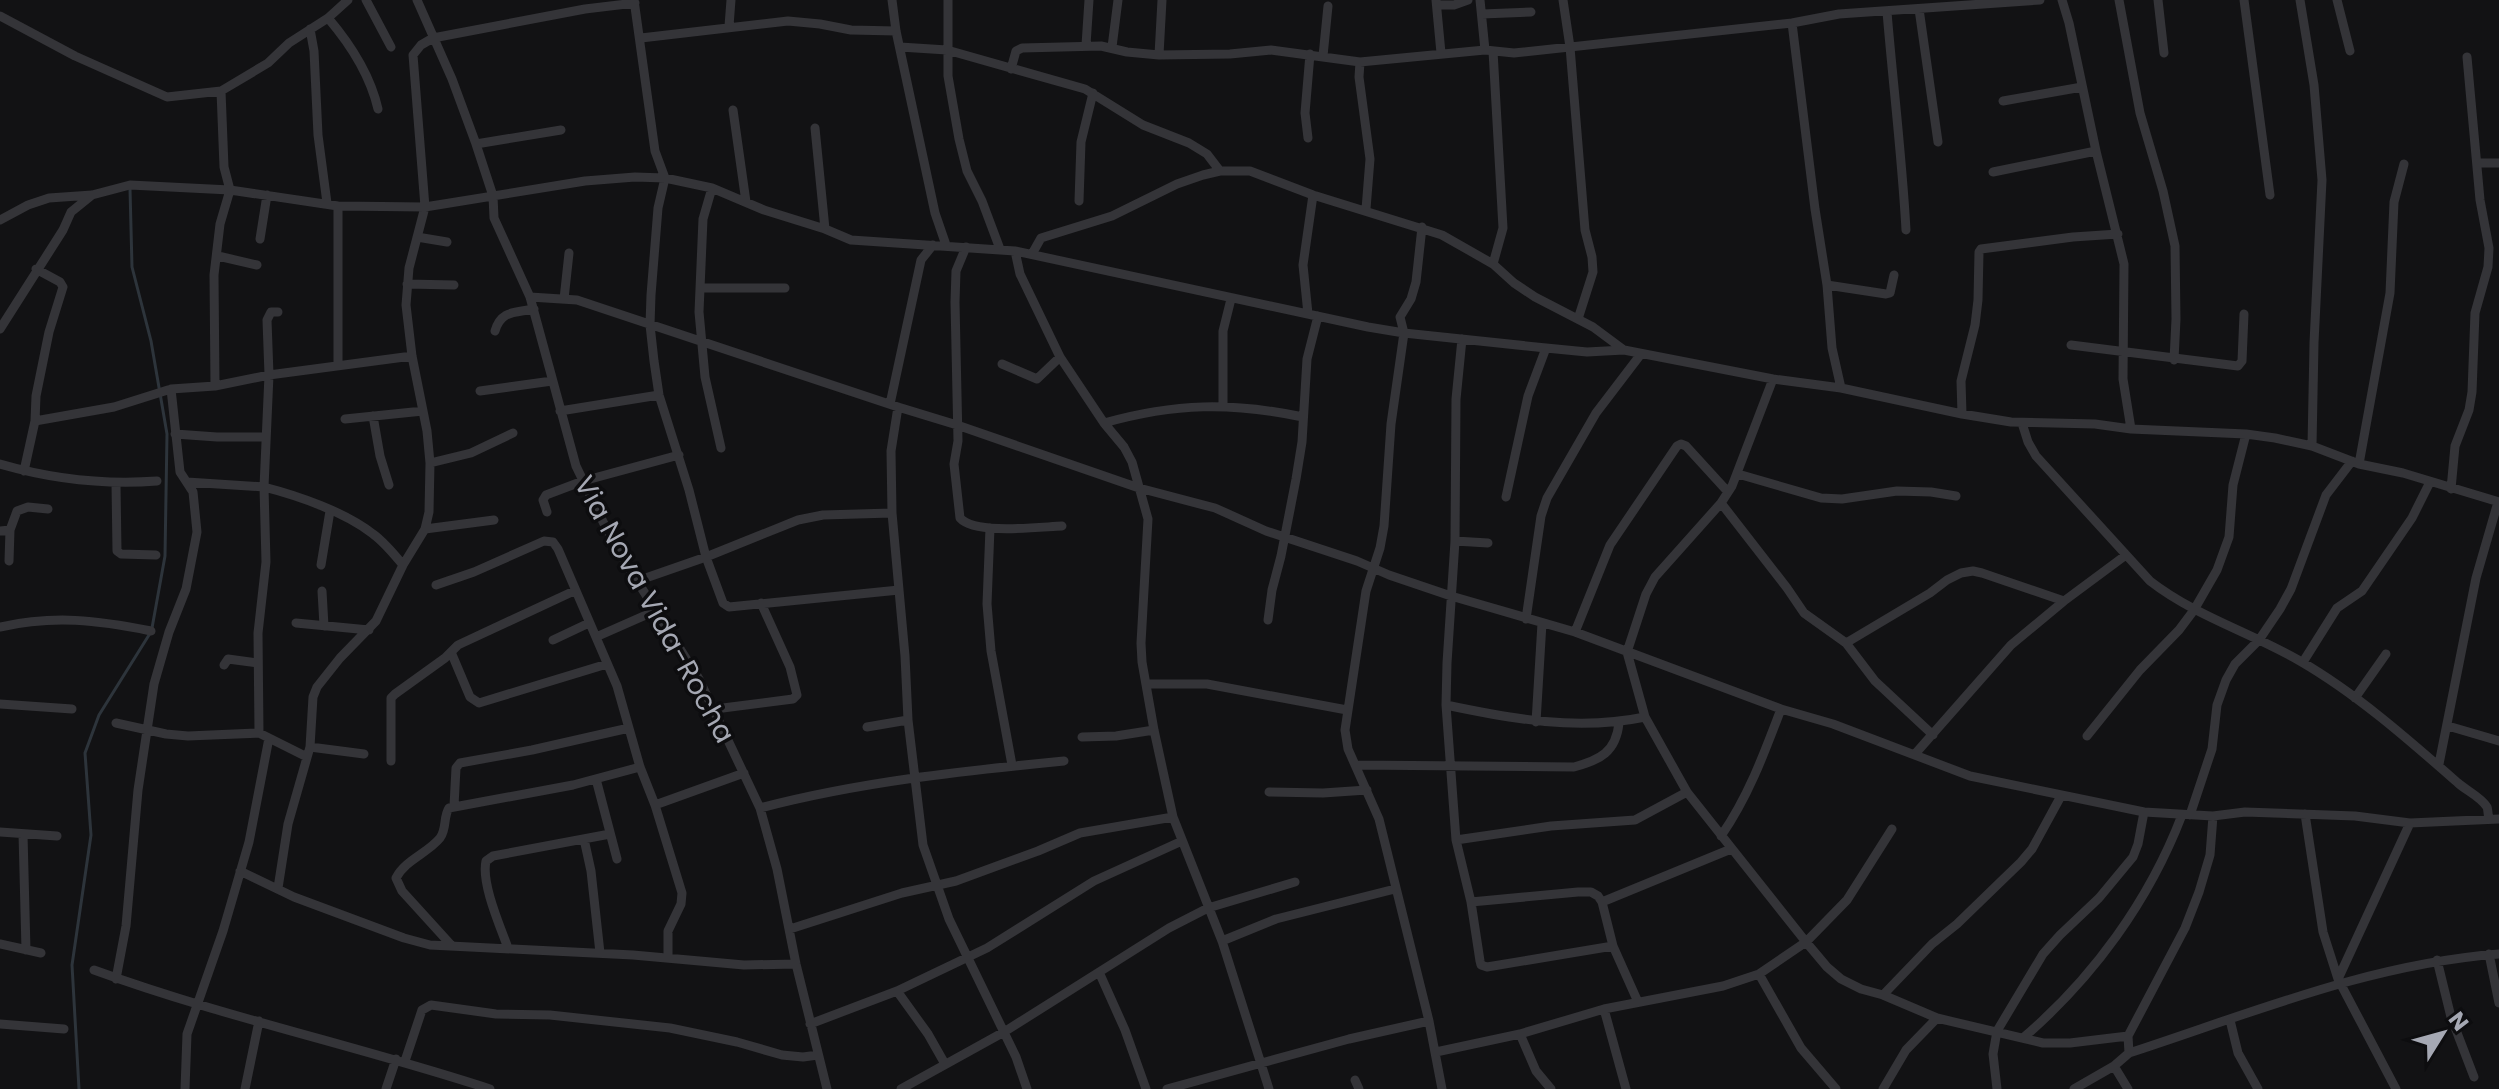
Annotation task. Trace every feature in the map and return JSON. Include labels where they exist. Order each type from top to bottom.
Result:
[{"type":"street","points":[[0,16],[75,56],[167,97],[221,91],[268,63],[289,43],[328,18],[348,0]]},
{"type":"street","points":[[366,0],[391,47]]},
{"type":"street","name":"Via Nova Vida-Rocha","points":[[417,0],[452,79],[476,144],[493,196],[494,218],[530,297],[571,453],[607,530],[655,611],[678,643],[715,709],[760,808],[827,1089]]},
{"type":"street","points":[[729,26],[731,0]]},
{"type":"street","points":[[892,0],[935,213],[946,245]]},
{"type":"street","points":[[948,0],[948,76],[967,171],[1000,249]]},
{"type":"street","points":[[1086,45],[1089,0]]},
{"type":"street","points":[[1112,47],[1118,0]]},
{"type":"street","points":[[1159,55],[1162,0]]},
{"type":"street","points":[[1441,53],[1436,3],[1454,5],[1468,0]]},
{"type":"street","points":[[1480,0],[1489,50],[1503,228],[1493,264]]},
{"type":"street","points":[[1563,0],[1570,47],[1585,230],[1593,272],[1578,319]]},
{"type":"street","points":[[1011,69],[1018,49],[1086,45],[1159,55],[1230,54],[1263,50],[1360,62],[1489,50],[1514,53],[1792,23],[1839,14],[2040,0]]},
{"type":"street","points":[[2062,0],[2118,234],[2125,281],[2123,379],[2131,429]]},
{"type":"street","points":[[2119,0],[2140,113],[2175,246],[2174,360]]},
{"type":"street","points":[[2158,0],[2164,53]]},
{"type":"street","points":[[2244,0],[2270,195]]},
{"type":"street","points":[[2300,0],[2314,85],[2322,180],[2312,446]]},
{"type":"street","points":[[2337,0],[2350,51]]},
{"type":"street","points":[[278,888],[288,824],[310,747],[313,697],[317,687],[340,658],[369,630],[425,529],[429,512],[430,463],[406,305],[407,284],[425,207],[413,63],[416,50],[433,38],[634,2],[655,151],[665,178],[658,208],[650,325],[659,395],[679,455],[706,557],[725,606],[899,590]]},
{"type":"street","points":[[1323,56],[1328,6]]},
{"type":"street","points":[[1919,9],[1938,142]]},
{"type":"street","points":[[1482,14],[1531,12]]},
{"type":"street","points":[[1887,12],[1906,230]]},
{"type":"street","points":[[328,18],[350,45],[368,77],[378,109]]},
{"type":"street","points":[[641,38],[788,21],[851,30],[896,31]]},
{"type":"street","points":[[1792,23],[1827,285],[1832,348],[1841,388]]},
{"type":"street","points":[[310,29],[327,203]]},
{"type":"street","points":[[900,47],[947,50],[1093,93],[1143,125],[1200,149],[1214,160],[1220,171]]},
{"type":"street","points":[[1308,138],[1305,113],[1310,54]]},
{"type":"street","points":[[2451,489],[2455,446],[2471,401],[2475,313],[2488,267],[2489,248],[2467,57]]},
{"type":"street","points":[[1360,62],[1370,159],[1366,209]]},
{"type":"street","points":[[2003,101],[2082,87]]},
{"type":"street","points":[[215,386],[214,275],[220,224],[230,190],[224,167],[221,91]]},
{"type":"street","points":[[1079,201],[1081,142],[1093,93]]},
{"type":"street","points":[[733,110],[746,202]]},
{"type":"street","points":[[815,128],[825,229]]},
{"type":"street","points":[[476,144],[561,130]]},
{"type":"street","points":[[1993,172],[2096,151]]},
{"type":"street","points":[[2477,163],[2499,163]]},
{"type":"street","points":[[2023,1038],[2057,1007],[2114,940],[2154,878],[2186,815],[2212,749],[2217,705],[2226,680],[2235,664],[2259,640],[2291,589],[2326,495],[2355,462],[2390,293],[2394,202],[2404,164]]},
{"type":"street","points":[[1032,254],[1041,238],[1112,216],[1177,184],[1220,171],[1250,171],[1313,195],[1442,235],[1493,264],[1535,297],[1593,327],[1624,350]]},
{"type":"street","points":[[0,220],[49,198],[92,195],[130,185],[230,190],[338,206],[425,207],[585,181],[665,178],[712,188],[851,240],[1015,251],[1231,299],[1404,333],[1587,352],[1624,350],[2022,423],[2095,424],[2131,429],[2246,434],[2312,446],[2355,462],[2498,502],[2476,578],[2439,764]]},
{"type":"street","points":[[712,188],[703,219],[700,343],[721,448]]},
{"type":"street","points":[[0,329],[63,230],[71,212],[92,195]]},
{"type":"street","points":[[260,239],[267,195]]},
{"type":"street","points":[[1268,620],[1302,442],[1313,315],[1303,265],[1313,195]]},
{"type":"street","points":[[338,206],[338,365]]},
{"type":"street","points":[[1422,227],[1416,282],[1411,299],[1400,317],[1404,333],[1391,424],[1384,526],[1366,591],[1345,730],[1348,749],[1379,819],[1429,1021],[1442,1089]]},
{"type":"street","points":[[1962,414],[1961,381],[1975,325],[1981,249],[2118,234]]},
{"type":"street","points":[[417,237],[447,242]]},
{"type":"street","points":[[933,245],[921,260],[894,406],[891,451],[892,513],[908,720],[923,845],[936,886],[966,957],[1023,1073],[1027,1089]]},
{"type":"street","points":[[966,247],[956,271],[957,425],[954,464],[960,518],[966,524],[990,528],[1062,526]]},
{"type":"street","points":[[1015,251],[1020,274],[1060,357],[1129,456],[1139,488],[1148,519],[1142,662],[1154,730],[1173,817],[1222,941],[1269,1089]]},
{"type":"street","points":[[564,299],[569,253]]},
{"type":"street","points":[[218,256],[257,265]]},
{"type":"street","points":[[24,471],[49,332],[63,287],[60,282],[36,269]]},
{"type":"street","points":[[1827,285],[1886,294],[1890,293],[1894,275]]},
{"type":"street","points":[[407,284],[454,285]]},
{"type":"street","points":[[700,288],[785,288]]},
{"type":"street","points":[[530,297],[577,300],[1139,488],[1215,508],[1266,531],[1451,596],[1575,632],[1970,776],[2144,812],[2213,816],[2245,812],[2355,816],[2410,823],[2494,819],[2487,807],[2439,764],[2303,662],[2194,610],[2150,581],[2036,456],[2022,423]]},
{"type":"street","points":[[1223,406],[1223,331],[1231,299]]},
{"type":"street","points":[[495,331],[498,320],[503,316],[534,309]]},
{"type":"street","points":[[259,733],[258,633],[266,562],[267,320],[271,312],[278,312]]},
{"type":"street","points":[[2071,345],[2238,366],[2242,361],[2244,314]]},
{"type":"street","points":[[1462,339],[1454,447],[1455,541],[1446,705],[1456,840],[1471,902],[1480,961],[1487,967],[1613,946]]},
{"type":"street","points":[[1506,497],[1528,396],[1546,348]]},
{"type":"street","points":[[1526,619],[1541,516],[1547,498],[1596,413],[1641,354]]},
{"type":"street","points":[[35,421],[114,407],[171,389],[215,386],[269,375],[412,356]]},
{"type":"street","points":[[1002,364],[1037,379],[1060,357]]},
{"type":"street","points":[[1773,379],[1738,474],[1728,492],[1655,577],[1646,594],[1627,652],[1645,717],[1687,792],[1806,942],[1841,979],[1937,1018],[2043,1043],[2128,1036]]},
{"type":"street","points":[[480,391],[552,381]]},
{"type":"street","points":[[116,979],[132,877],[138,790],[154,684],[194,560],[197,515],[193,492],[180,472],[171,389]]},
{"type":"street","points":[[560,411],[659,395]]},
{"type":"street","points":[[1104,423],[1160,409],[1223,406],[1264,409],[1303,417]]},
{"type":"street","points":[[345,419],[423,411]]},
{"type":"street","points":[[373,416],[389,485]]},
{"type":"street","points":[[430,463],[471,453],[513,433]]},
{"type":"street","points":[[175,434],[266,437]]},
{"type":"street","points":[[2087,736],[2129,683],[2179,630],[2217,570],[2229,537],[2233,485],[2246,434]]},
{"type":"street","points":[[1575,632],[1610,545],[1677,446],[1686,446],[1728,492]]},
{"type":"street","points":[[547,512],[543,500],[546,495],[583,481],[679,455]]},
{"type":"street","points":[[0,464],[64,479],[116,484],[157,481]]},
{"type":"street","points":[[1738,474],[1821,498],[1842,499],[1897,491],[1956,496]]},
{"type":"street","points":[[187,482],[264,487],[294,494],[374,535],[403,565]]},
{"type":"street","points":[[2303,662],[2337,608],[2362,591],[2412,518],[2430,482]]},
{"type":"street","points":[[116,484],[117,551],[121,554],[156,555]]},
{"type":"street","points":[[1721,503],[1804,613],[1846,643],[1875,681],[1933,735]]},
{"type":"street","points":[[9,561],[5,531],[17,511],[28,507],[48,509]]},
{"type":"street","points":[[321,565],[330,511]]},
{"type":"street","points":[[637,581],[798,520],[823,515],[892,513]]},
{"type":"street","points":[[425,529],[494,520]]},
{"type":"street","points":[[990,528],[987,604],[991,651],[1012,765]]},
{"type":"street","points":[[436,585],[544,541],[553,542],[558,549],[617,686],[682,899],[668,931],[668,957]]},
{"type":"street","points":[[1455,541],[1488,543]]},
{"type":"street","points":[[1915,754],[2011,645],[2126,555]]},
{"type":"street","points":[[1846,643],[1961,573],[1982,573],[2064,601]]},
{"type":"street","points":[[322,591],[324,626]]},
{"type":"street","points":[[391,761],[391,698],[403,686],[458,645],[574,591]]},
{"type":"street","points":[[715,709],[796,698],[790,667],[761,603]]},
{"type":"street","points":[[596,637],[655,611]]},
{"type":"street","points":[[0,627],[63,618],[103,621],[151,631]]},
{"type":"street","points":[[296,623],[369,630]]},
{"type":"street","points":[[553,640],[589,623]]},
{"type":"street","points":[[1536,722],[1542,623]]},
{"type":"street","points":[[451,652],[470,697],[479,703],[607,664]]},
{"type":"street","points":[[2355,698],[2386,654]]},
{"type":"street","points":[[224,665],[228,659],[258,663]]},
{"type":"street","points":[[1146,684],[1207,684],[1347,710]]},
{"type":"street","points":[[0,704],[72,709]]},
{"type":"street","points":[[1446,705],[1536,722],[1619,723],[1645,717]]},
{"type":"street","points":[[1721,836],[1757,772],[1781,709]]},
{"type":"street","points":[[867,727],[908,720]]},
{"type":"street","points":[[116,723],[188,736],[259,733],[307,757]]},
{"type":"street","points":[[1355,765],[1574,767],[1593,762],[1605,754],[1614,744],[1619,723]]},
{"type":"street","points":[[2448,726],[2499,741]]},
{"type":"street","points":[[454,806],[456,768],[460,763],[629,728]]},
{"type":"street","points":[[1082,737],[1154,730]]},
{"type":"street","points":[[185,1089],[187,1034],[240,871],[269,738]]},
{"type":"street","points":[[310,747],[364,754]]},
{"type":"street","points":[[760,808],[831,792],[1012,765],[1064,761]]},
{"type":"street","points":[[452,946],[402,891],[396,878],[402,869],[439,840],[446,811],[454,806],[596,779],[640,767]]},
{"type":"street","points":[[655,805],[744,773]]},
{"type":"street","points":[[596,779],[617,859]]},
{"type":"street","points":[[1269,792],[1367,790]]},
{"type":"street","points":[[1456,840],[1551,826],[1635,820],[1687,792]]},
{"type":"street","points":[[1883,995],[1932,944],[2021,862],[2032,849],[2061,796]]},
{"type":"street","points":[[1997,1089],[1993,1054],[1997,1031],[2043,954],[2099,898],[2133,857],[2144,812]]},
{"type":"street","points":[[2305,814],[2323,932],[2339,980],[2396,1089]]},
{"type":"street","points":[[2129,1053],[2128,1036],[2185,928],[2199,892],[2210,855],[2213,816]]},
{"type":"street","points":[[790,929],[902,893],[936,886],[1080,833],[1173,817]]},
{"type":"street","points":[[2339,980],[2410,823]]},
{"type":"street","points":[[1436,1052],[1520,1034],[1604,1009],[1723,986],[1759,974],[1806,942],[1857,888],[1892,829]]},
{"type":"street","points":[[0,832],[57,836]]},
{"type":"street","points":[[23,834],[26,950]]},
{"type":"street","points":[[508,948],[491,899],[484,868],[486,861],[493,856],[610,834]]},
{"type":"street","points":[[584,839],[591,871],[600,953]]},
{"type":"street","points":[[810,1024],[897,991],[1017,931],[1094,881],[1182,841]]},
{"type":"street","points":[[1602,902],[1731,849]]},
{"type":"street","points":[[240,871],[294,897],[430,945],[668,957],[744,965],[796,964]]},
{"type":"street","points":[[901,1089],[1004,1032],[1169,928],[1208,908],[1295,882]]},
{"type":"street","points":[[1222,941],[1276,919],[1395,889]]},
{"type":"street","points":[[1471,902],[1578,892],[1591,892],[1598,896],[1613,946],[1638,1002]]},
{"type":"street","points":[[0,944],[41,953]]},
{"type":"street","points":[[2074,1089],[2114,1066],[2129,1053],[2339,980],[2437,960],[2494,954],[2499,1003]]},
{"type":"street","points":[[2437,960],[2451,1017],[2474,1077]]},
{"type":"street","points":[[94,970],[166,996],[401,1060],[490,1089]]},
{"type":"street","points":[[1099,972],[1125,1030],[1146,1089]]},
{"type":"street","points":[[1759,974],[1801,1048],[1836,1089]]},
{"type":"street","points":[[897,991],[945,1064]]},
{"type":"street","points":[[386,1089],[422,1010],[431,1005],[496,1014],[550,1015],[670,1028],[782,1055],[818,1055]]},
{"type":"street","points":[[1604,1009],[1626,1089]]},
{"type":"street","points":[[1883,1089],[1906,1050],[1937,1018]]},
{"type":"street","points":[[2230,1020],[2238,1053],[2258,1089]]},
{"type":"street","points":[[245,1089],[259,1021]]},
{"type":"street","points":[[1167,1089],[1190,1086],[1259,1062],[1429,1021]]},
{"type":"street","points":[[0,1024],[64,1029]]},
{"type":"street","points":[[1520,1034],[1536,1071],[1551,1089]]},
{"type":"street","points":[[2114,1066],[2128,1089]]},
{"type":"waterway","points":[[130,189],[132,267],[151,341],[167,434],[165,556],[152,628]]},
{"type":"waterway","points":[[79,1089],[72,965],[91,835],[85,753],[99,715],[149,635]]}]
